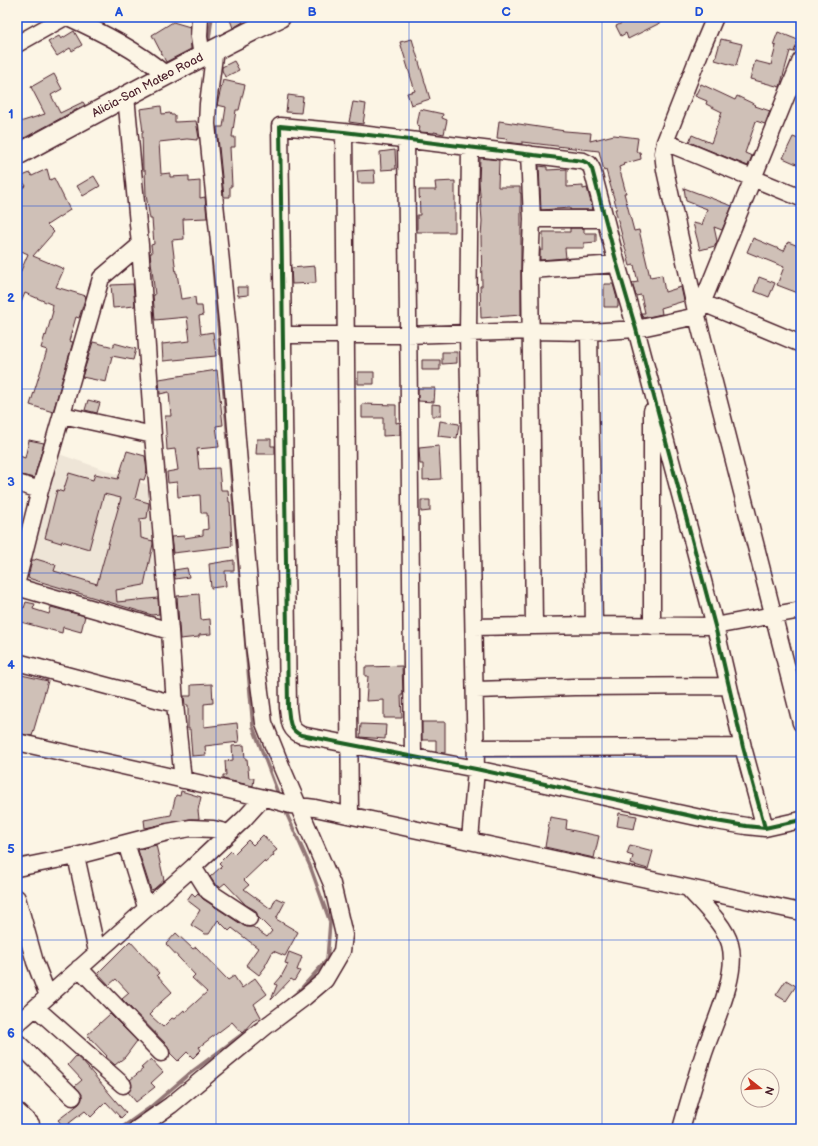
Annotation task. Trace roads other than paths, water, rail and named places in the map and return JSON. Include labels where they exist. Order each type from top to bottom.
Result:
[{"type":"main road","name":"Alicia-San Mateo Road","points":[[17,155],[207,53],[280,17]]},
{"type":"street","points":[[17,44],[67,17],[128,47],[156,66],[166,75]]},
{"type":"street","points":[[137,1129],[171,1105],[265,1027],[305,998],[325,980],[342,950],[344,935],[332,884],[295,806],[264,723],[254,644],[228,331],[207,124],[207,53],[201,50],[199,37],[200,17]]},
{"type":"street","points":[[716,17],[701,50],[665,142],[663,153],[665,170],[700,309],[773,615],[801,723]]},
{"type":"street","points":[[700,309],[801,60]]},
{"type":"street","points":[[126,96],[140,245],[153,435],[175,704],[183,780]]},
{"type":"street","points":[[765,828],[743,747],[715,626],[652,388],[592,169],[589,164],[583,161],[529,154],[280,126],[288,708],[291,726],[295,732],[301,735],[476,769],[710,820],[765,828],[801,820]]},
{"type":"street","points":[[344,132],[350,815]]},
{"type":"street","points":[[406,140],[407,335],[413,756]]},
{"type":"street","points":[[665,142],[801,198]]},
{"type":"street","points":[[470,147],[468,334],[476,690],[476,769],[470,840]]},
{"type":"street","points":[[529,154],[532,219],[530,270],[532,331],[534,626]]},
{"type":"street","points":[[532,219],[605,219]]},
{"type":"street","points":[[17,581],[40,490],[101,278],[140,245]]},
{"type":"street","points":[[530,270],[617,264]]},
{"type":"street","points":[[283,334],[407,335],[532,331],[589,332],[636,329],[700,309],[801,344]]},
{"type":"street","points":[[589,332],[594,625]]},
{"type":"street","points":[[652,388],[652,626]]},
{"type":"street","points":[[62,415],[153,435]]},
{"type":"street","points":[[17,483],[40,490]]},
{"type":"street","points":[[17,587],[170,631]]},
{"type":"street","points":[[474,627],[594,625],[715,626],[801,610]]},
{"type":"street","points":[[17,662],[175,704]]},
{"type":"street","points":[[476,690],[574,687],[729,686]]},
{"type":"street","points":[[17,742],[295,806],[315,808],[470,840],[801,912]]},
{"type":"street","points":[[476,748],[743,747]]},
{"type":"street","points":[[17,1024],[268,799]]},
{"type":"street","points":[[17,868],[76,856],[168,832],[191,828],[212,829],[229,833]]},
{"type":"street","points":[[126,843],[146,907]]},
{"type":"street","points":[[76,856],[97,952]]},
{"type":"street","points":[[193,867],[208,891],[249,918]]},
{"type":"street","points":[[681,1129],[693,1086],[723,1000],[732,968],[730,944],[720,924],[688,888]]},
{"type":"street","points":[[17,898],[35,962],[48,996]]},
{"type":"street","points":[[79,968],[161,1053]]},
{"type":"street","points":[[36,1008],[123,1085]]},
{"type":"street","points":[[17,1042],[73,1097]]},
{"type":"street","points":[[17,1111],[31,1124]]},
{"type":"waterway","points":[[208,46],[212,17]]},
{"type":"waterway","points":[[211,243],[253,727],[279,796]]},
{"type":"waterway","points":[[284,808],[310,866],[330,922],[327,960],[299,991],[288,1000]]},
{"type":"waterway","points":[[120,1129],[148,1109],[189,1074],[256,1024]]}]
